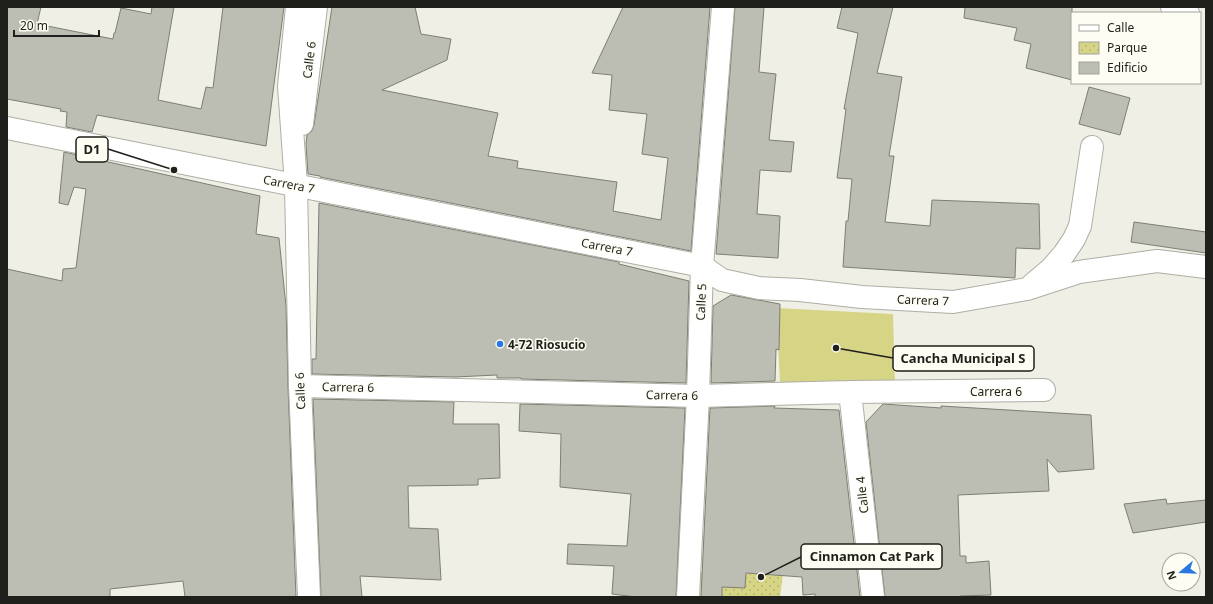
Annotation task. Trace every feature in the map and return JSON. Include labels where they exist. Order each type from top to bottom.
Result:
[{"type":"street","name":"Calle 6","points":[[297,7],[289,86],[296,185],[300,386],[309,597]]},
{"type":"street","name":"Calle 6","points":[[296,185],[306,82],[316,7]]},
{"type":"street","name":"Calle 5","points":[[688,597],[698,396],[702,266],[723,7]]},
{"type":"street","points":[[1172,7],[1185,12]]},
{"type":"street","name":"Carrera 7","points":[[7,128],[702,266],[722,280],[759,288],[800,290],[862,297],[953,302],[1027,289],[1079,272],[1157,261],[1206,267]]},
{"type":"street","points":[[1027,289],[1051,269],[1064,254],[1074,239],[1080,226],[1092,147]]},
{"type":"street","name":"Carrera 6","points":[[300,386],[698,396],[850,392],[1044,390]]},
{"type":"street","name":"Calle 4","points":[[850,392],[873,597]]},
{"type":"green space","points":[[776,308],[893,314],[895,383],[780,382]]},
{"type":"green space","points":[[785,560],[780,597],[701,597],[700,581],[693,578],[694,566],[707,576],[749,574],[761,567]]},
{"type":"building","points":[[7,7],[41,7],[37,24],[113,39],[121,8],[151,14],[152,7],[174,7],[158,100],[201,109],[206,87],[213,88],[223,7],[284,7],[266,146],[97,115],[92,132],[66,127],[67,112],[60,111],[61,109],[7,99]]},
{"type":"building","points":[[332,7],[415,7],[421,34],[451,39],[447,60],[382,90],[498,113],[488,156],[518,161],[517,168],[617,182],[613,211],[661,220],[668,158],[642,154],[647,114],[609,110],[612,75],[592,73],[623,7],[710,7],[691,251],[308,174],[306,144],[307,135],[312,131],[314,125]]},
{"type":"building","points":[[735,7],[764,7],[759,72],[776,74],[769,140],[794,142],[791,172],[760,170],[757,214],[780,216],[778,258],[716,254]]},
{"type":"building","points":[[842,7],[893,7],[877,73],[902,77],[889,156],[894,156],[885,222],[930,226],[932,200],[1039,204],[1040,249],[1016,248],[1015,278],[843,267],[846,221],[848,221],[852,179],[837,178],[846,109],[844,109],[858,33],[837,28]]},
{"type":"building","points":[[965,7],[1072,7],[1071,80],[1026,68],[1031,44],[1014,40],[1017,28],[964,18]]},
{"type":"building","points":[[1089,87],[1130,98],[1120,135],[1079,124]]},
{"type":"building","points":[[64,152],[260,196],[256,234],[279,238],[286,306],[296,597],[185,597],[183,581],[110,589],[110,597],[7,597],[7,269],[62,281],[63,269],[76,268],[86,189],[74,187],[68,205],[59,203]]},
{"type":"building","points":[[319,203],[619,262],[619,264],[689,281],[686,383],[497,378],[497,375],[455,377],[312,374],[312,359],[316,359]]},
{"type":"building","points":[[1134,222],[1206,232],[1206,253],[1131,242]]},
{"type":"building","points":[[731,295],[780,304],[779,350],[776,349],[775,381],[711,383],[713,306]]},
{"type":"building","points":[[313,399],[454,402],[453,424],[499,424],[500,478],[478,479],[478,485],[408,486],[409,528],[438,529],[441,580],[360,576],[362,597],[321,597]]},
{"type":"building","points":[[520,404],[685,408],[676,597],[636,597],[612,594],[614,566],[567,564],[568,544],[627,546],[631,494],[560,487],[561,434],[519,431]]},
{"type":"building","points":[[883,404],[1091,415],[1094,469],[1058,472],[1047,459],[1049,491],[958,495],[960,556],[966,556],[966,563],[989,561],[991,595],[960,597],[885,597],[866,422]]},
{"type":"building","points":[[775,406],[774,408],[839,410],[860,597],[815,597],[815,594],[803,595],[802,577],[746,573],[745,588],[722,587],[722,597],[701,597],[710,408]]},
{"type":"building","points":[[1166,499],[1167,504],[1206,500],[1206,522],[1133,533],[1124,504]]},
{"type":"place","name":"D1","points":[[174,170]]},
{"type":"place","name":"4-72 Riosucio","points":[[500,344]]},
{"type":"place","name":"Cancha Municipal S","points":[[836,348]]},
{"type":"place","name":"Cinnamon Cat Park","points":[[761,577]]}]
